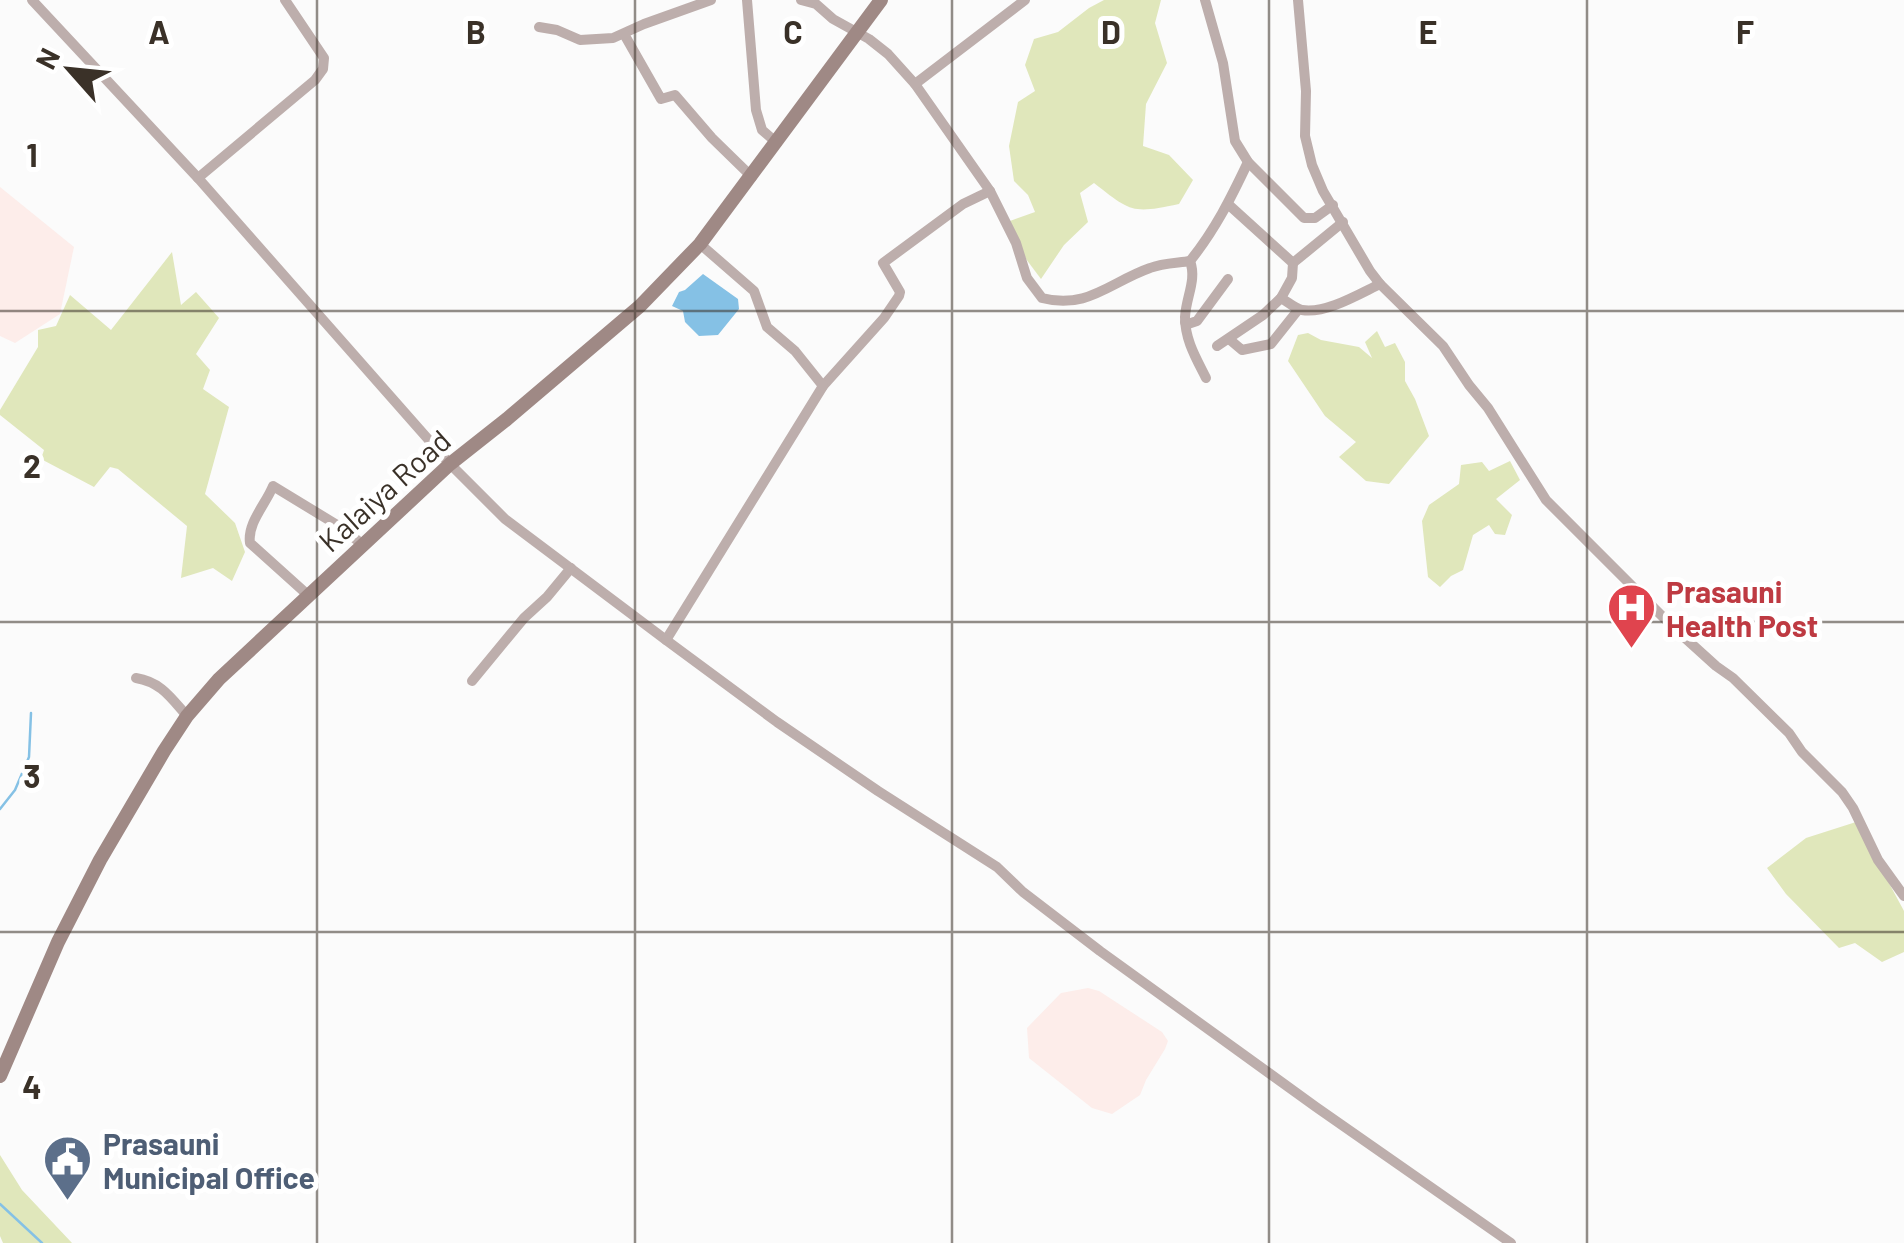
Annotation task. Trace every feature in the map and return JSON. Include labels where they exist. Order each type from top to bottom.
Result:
[{"type":"main road","name":"Kalaiya Road","points":[[0,1076],[58,942],[100,860],[187,716],[219,680],[450,464],[640,306],[700,244],[881,0]]},
{"type":"street","points":[[32,0],[198,178],[450,464],[505,519],[778,722],[997,867],[1023,892],[1114,961],[1510,1243]]},
{"type":"street","points":[[198,178],[323,69],[324,58],[286,0]]},
{"type":"street","points":[[539,27],[580,40],[612,38],[711,0]]},
{"type":"street","points":[[747,0],[756,110],[762,130],[777,144]]},
{"type":"street","points":[[800,0],[816,4],[888,54],[915,84],[990,191],[1016,244],[1027,278],[1042,298],[1071,302],[1090,298],[1150,268],[1190,261],[1210,236],[1248,162]]},
{"type":"street","points":[[915,84],[1025,0]]},
{"type":"street","points":[[1204,0],[1223,64],[1235,142],[1248,162],[1304,218],[1315,218],[1333,206]]},
{"type":"street","points":[[1298,0],[1306,136],[1312,166],[1370,271],[1443,346],[1546,500],[1674,628],[1733,678],[1842,792],[1854,808],[1878,860],[1904,896]]},
{"type":"street","points":[[624,34],[661,99],[675,94],[752,177]]},
{"type":"street","points":[[666,640],[823,386],[899,296],[883,263],[963,204],[990,191]]},
{"type":"street","points":[[1228,205],[1293,264]]},
{"type":"street","points":[[1217,346],[1281,298],[1292,278],[1293,264],[1343,222]]},
{"type":"street","points":[[700,244],[754,291],[766,327],[795,351],[823,386]]},
{"type":"street","points":[[1190,261],[1194,278],[1185,322],[1188,342],[1206,378]]},
{"type":"street","points":[[1185,322],[1198,321],[1228,279]]},
{"type":"street","points":[[1281,298],[1298,310],[1311,310],[1338,304],[1380,284]]},
{"type":"street","points":[[1229,338],[1242,350],[1271,344],[1298,310]]},
{"type":"street","points":[[309,596],[250,542],[248,535],[273,486],[363,544]]},
{"type":"street","points":[[472,681],[571,568]]},
{"type":"street","points":[[136,678],[168,692],[187,716]]},
{"type":"shaded area","points":[[0,187],[74,247],[60,314],[15,343],[0,336]]},
{"type":"shaded area","points":[[1088,988],[1099,991],[1162,1032],[1168,1041],[1140,1095],[1112,1114],[1092,1108],[1029,1058],[1027,1028],[1061,993]]},
{"type":"green space","points":[[1104,0],[1161,0],[1155,23],[1167,63],[1146,104],[1143,146],[1169,155],[1193,180],[1179,204],[1151,209],[1125,205],[1094,183],[1080,193],[1088,222],[1064,245],[1041,279],[1026,259],[1010,221],[1035,212],[1028,195],[1014,181],[1009,146],[1018,102],[1035,91],[1025,65],[1034,39],[1058,32]]},
{"type":"green space","points":[[172,252],[181,305],[196,292],[219,318],[196,354],[210,370],[203,389],[229,407],[205,494],[235,523],[245,552],[232,581],[213,568],[181,578],[187,526],[118,469],[110,467],[94,487],[41,459],[44,450],[0,415],[38,347],[38,330],[56,326],[70,295],[111,330]]},
{"type":"green space","points":[[1377,331],[1385,347],[1395,343],[1405,362],[1405,381],[1429,436],[1389,484],[1366,481],[1339,457],[1356,442],[1325,416],[1288,361],[1298,335],[1308,333],[1321,340],[1359,347],[1372,358],[1365,342]]},
{"type":"green space","points":[[1510,461],[1520,480],[1496,499],[1512,515],[1505,535],[1495,534],[1489,525],[1473,535],[1463,570],[1440,587],[1428,577],[1422,521],[1429,505],[1459,484],[1461,465],[1482,462],[1489,471]]},
{"type":"green space","points":[[1856,822],[1904,911],[1904,952],[1882,962],[1855,943],[1839,948],[1786,894],[1767,868],[1806,838]]},
{"type":"green space","points":[[0,1155],[22,1190],[72,1243],[3,1243]]},
{"type":"water","points":[[703,274],[738,299],[739,309],[718,335],[699,336],[685,322],[683,311],[672,306],[679,292]]},
{"type":"waterway","points":[[0,809],[15,790],[29,757],[31,713]]},
{"type":"waterway","points":[[0,1204],[42,1243]]},
{"type":"place","name":"Prasauni Health Post","points":[[1631,650]]},
{"type":"place","name":"Prasauni Municipal Office","points":[[68,1202]]}]
